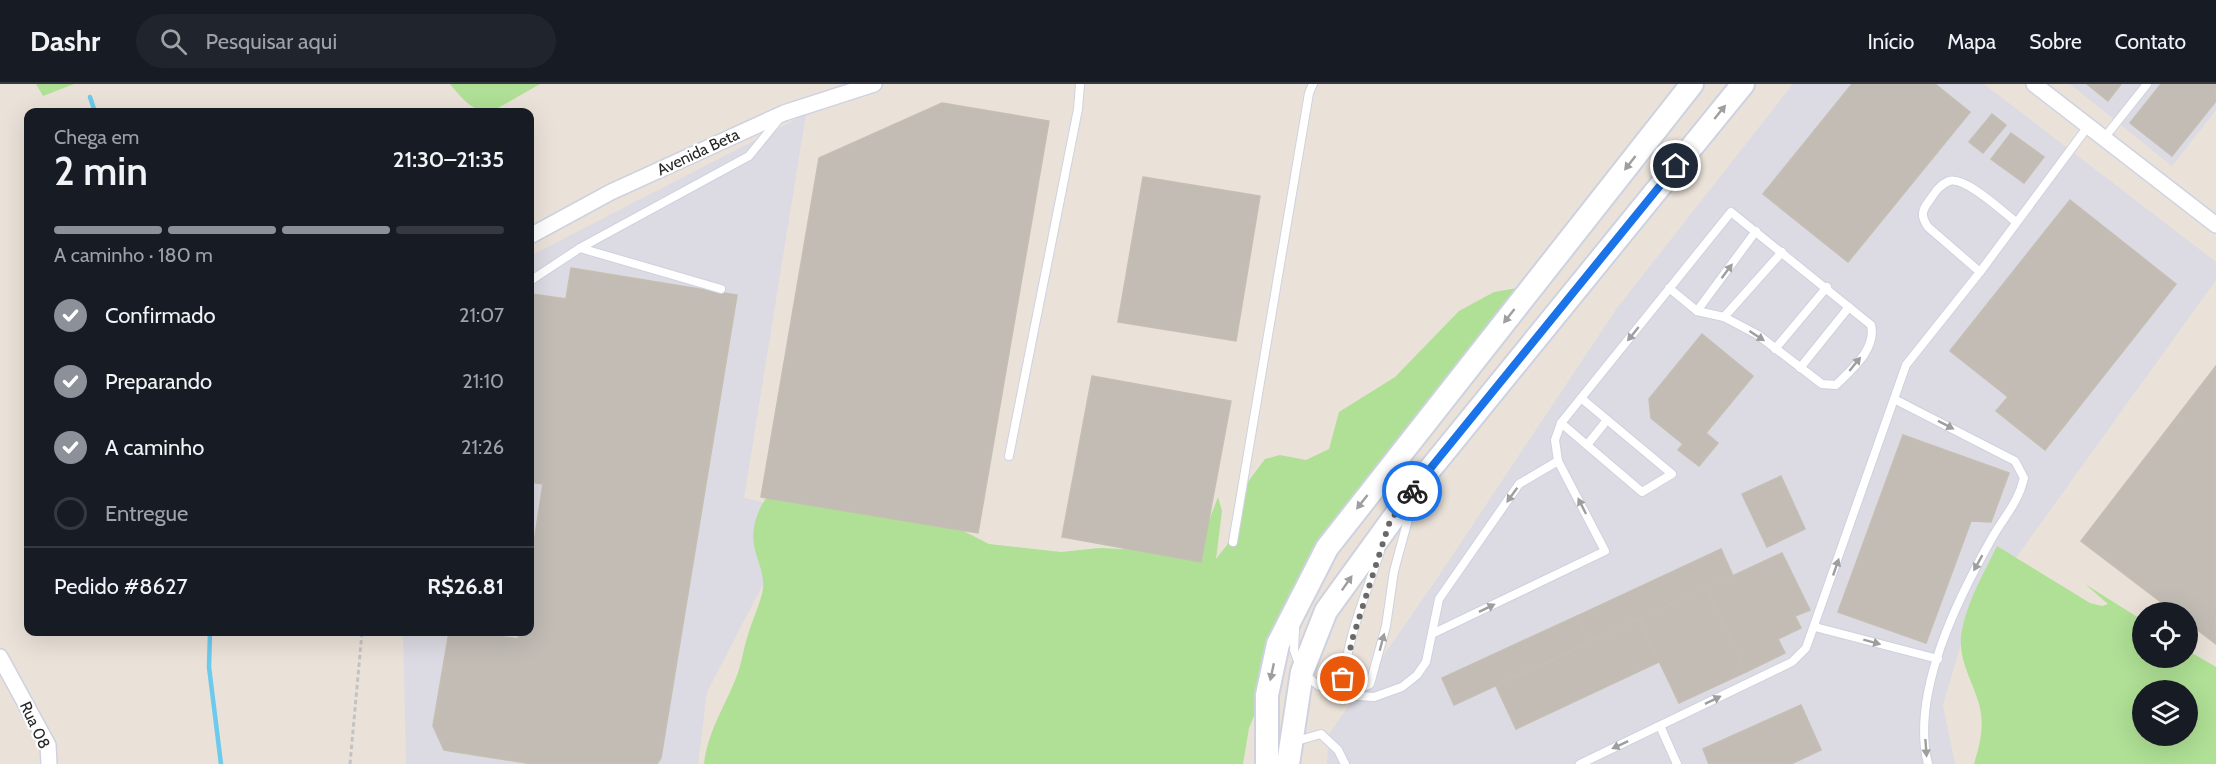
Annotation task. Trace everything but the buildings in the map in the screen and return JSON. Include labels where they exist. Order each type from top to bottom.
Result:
[{"type":"main road","points":[[1267,764],[1267,695],[1278,644],[1327,548],[1692,84]]},
{"type":"main road","points":[[1289,753],[1302,672],[1326,611],[1418,484],[1743,84]]},
{"type":"street","name":"Avenida Beta","points":[[534,234],[611,192],[784,113],[874,84]]},
{"type":"street","points":[[2034,84],[2216,225]]},
{"type":"street","name":"Rua 08","points":[[0,657],[48,745],[49,763]]},
{"type":"lane","points":[[1008,456],[1078,109],[1080,84]]},
{"type":"lane","points":[[1233,542],[1307,105],[1313,84]]},
{"type":"lane","points":[[2105,137],[2147,84]]},
{"type":"lane","points":[[534,278],[580,248],[750,156],[784,113]]},
{"type":"lane","points":[[1580,764],[1792,662],[1806,648],[1906,365],[1980,272],[2089,125]]},
{"type":"lane","points":[[1980,272],[1928,227],[1923,218],[1923,208],[1941,186],[1950,181],[1962,181],[2016,222]]},
{"type":"lane","points":[[1434,633],[1605,551],[1558,461],[1555,440],[1561,423],[1669,288],[1731,212],[1827,287],[1871,325],[1874,336],[1869,348],[1836,385],[1822,384],[1758,335],[1724,317],[1697,311],[1669,288]]},
{"type":"lane","points":[[1697,311],[1756,231]]},
{"type":"lane","points":[[580,248],[721,289]]},
{"type":"lane","points":[[1724,317],[1782,252]]},
{"type":"lane","points":[[1775,350],[1827,287]]},
{"type":"lane","points":[[1800,368],[1849,307]]},
{"type":"lane","points":[[1561,423],[1642,492],[1672,474],[1581,398]]},
{"type":"lane","points":[[1894,399],[2014,461],[2024,478],[2020,496],[1994,533],[1964,588],[1938,659],[1926,707],[1924,750],[1928,764]]},
{"type":"lane","points":[[1587,445],[1607,420]]},
{"type":"lane","points":[[1310,581],[1294,631],[1294,650],[1302,672],[1319,686],[1345,695],[1374,697],[1402,687],[1426,662],[1434,633],[1439,599],[1519,484],[1558,461]]},
{"type":"lane","points":[[1345,695],[1370,684],[1386,626],[1394,571],[1418,484]]},
{"type":"lane","points":[[1345,695],[1343,679],[1353,637],[1390,521]]},
{"type":"lane","points":[[1815,627],[1938,659]]},
{"type":"lane","points":[[1660,726],[1677,764]]},
{"type":"lane","points":[[1289,753],[1321,734],[1338,750],[1345,764]]},
{"type":"path","points":[[350,764],[362,636]]},
{"type":"shaded area","points":[[1793,84],[1984,84],[2216,262],[2216,280],[1966,627],[1943,705],[1955,764],[1327,764],[1329,734],[1434,583],[1617,308]]},
{"type":"shaded area","points":[[2070,84],[2216,84],[2216,110],[2172,166]]},
{"type":"shaded area","points":[[806,114],[744,498],[801,511],[707,692],[698,764],[406,764],[403,636],[534,636],[534,254]]},
{"type":"green space","points":[[36,84],[74,84],[43,96]]},
{"type":"green space","points":[[450,84],[540,84],[498,108],[475,108]]},
{"type":"green space","points":[[1541,284],[1538,297],[1523,318],[1480,363],[1318,561],[1249,728],[1243,764],[704,764],[709,741],[738,673],[762,594],[763,577],[755,550],[753,532],[760,508],[775,487],[936,517],[989,544],[1061,552],[1099,548],[1171,551],[1202,539],[1218,497],[1222,511],[1216,559],[1227,545],[1244,487],[1265,459],[1280,455],[1306,460],[1329,449],[1339,412],[1395,377],[1459,311],[1494,292]]},
{"type":"green space","points":[[1997,546],[2090,603],[2102,606],[2108,604],[2085,584],[2132,614],[2132,668],[2198,668],[2198,656],[2216,667],[2216,764],[1974,764],[1980,742],[1982,719],[1964,663],[1961,637],[1970,602]]},
{"type":"waterway","points":[[90,97],[94,108]]},
{"type":"waterway","points":[[210,636],[209,667],[221,764]]},
{"type":"way so far","points":[[1343,679],[1353,637],[1390,521],[1412,491]]},
{"type":"route","points":[[1412,491],[1676,166]]}]
